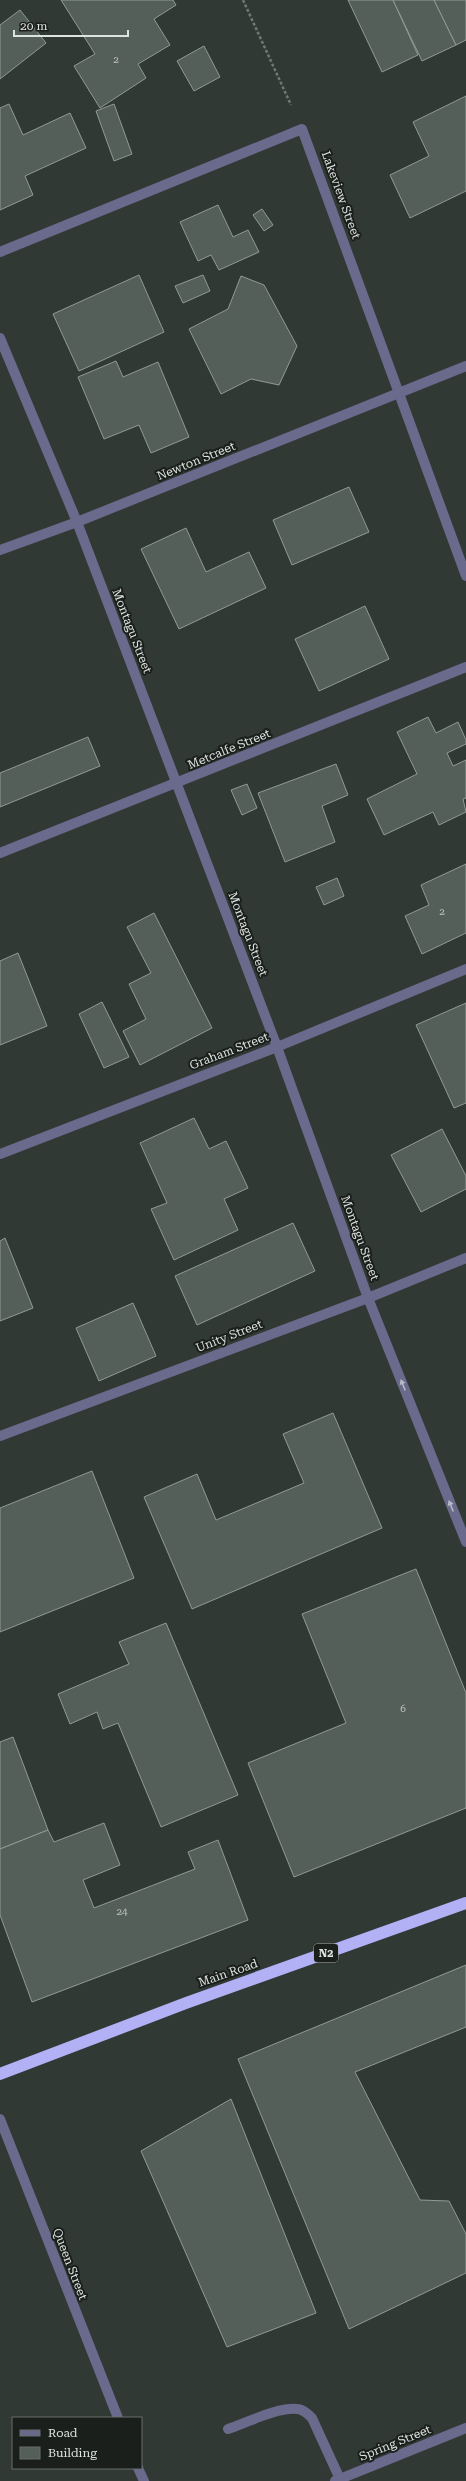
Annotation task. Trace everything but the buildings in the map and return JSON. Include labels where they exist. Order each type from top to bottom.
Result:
[{"type":"highway","name":"Main Road","points":[[0,2074],[186,2003],[466,1903]]},
{"type":"street","points":[[0,252],[302,130]]},
{"type":"street","name":"Lakeview Street","points":[[302,130],[466,576]]},
{"type":"street","name":"Montagu Street","points":[[0,338],[77,522],[277,1047],[368,1298],[466,1542]]},
{"type":"street","name":"Newton Street","points":[[0,550],[77,522],[400,394],[466,366]]},
{"type":"street","name":"Metcalfe Street","points":[[0,853],[177,784],[466,667]]},
{"type":"street","name":"Graham Street","points":[[0,1154],[277,1047],[466,969]]},
{"type":"street","name":"Unity Street","points":[[0,1436],[368,1298],[466,1258]]},
{"type":"street","name":"Queen Street","points":[[0,2119],[118,2417]]},
{"type":"street","points":[[228,2429],[280,2412],[297,2409],[305,2412],[312,2418],[337,2480]]},
{"type":"street","name":"Spring Street","points":[[337,2480],[466,2428]]},
{"type":"street","points":[[138,2469],[144,2481]]},
{"type":"path","points":[[243,0],[302,130]]}]
